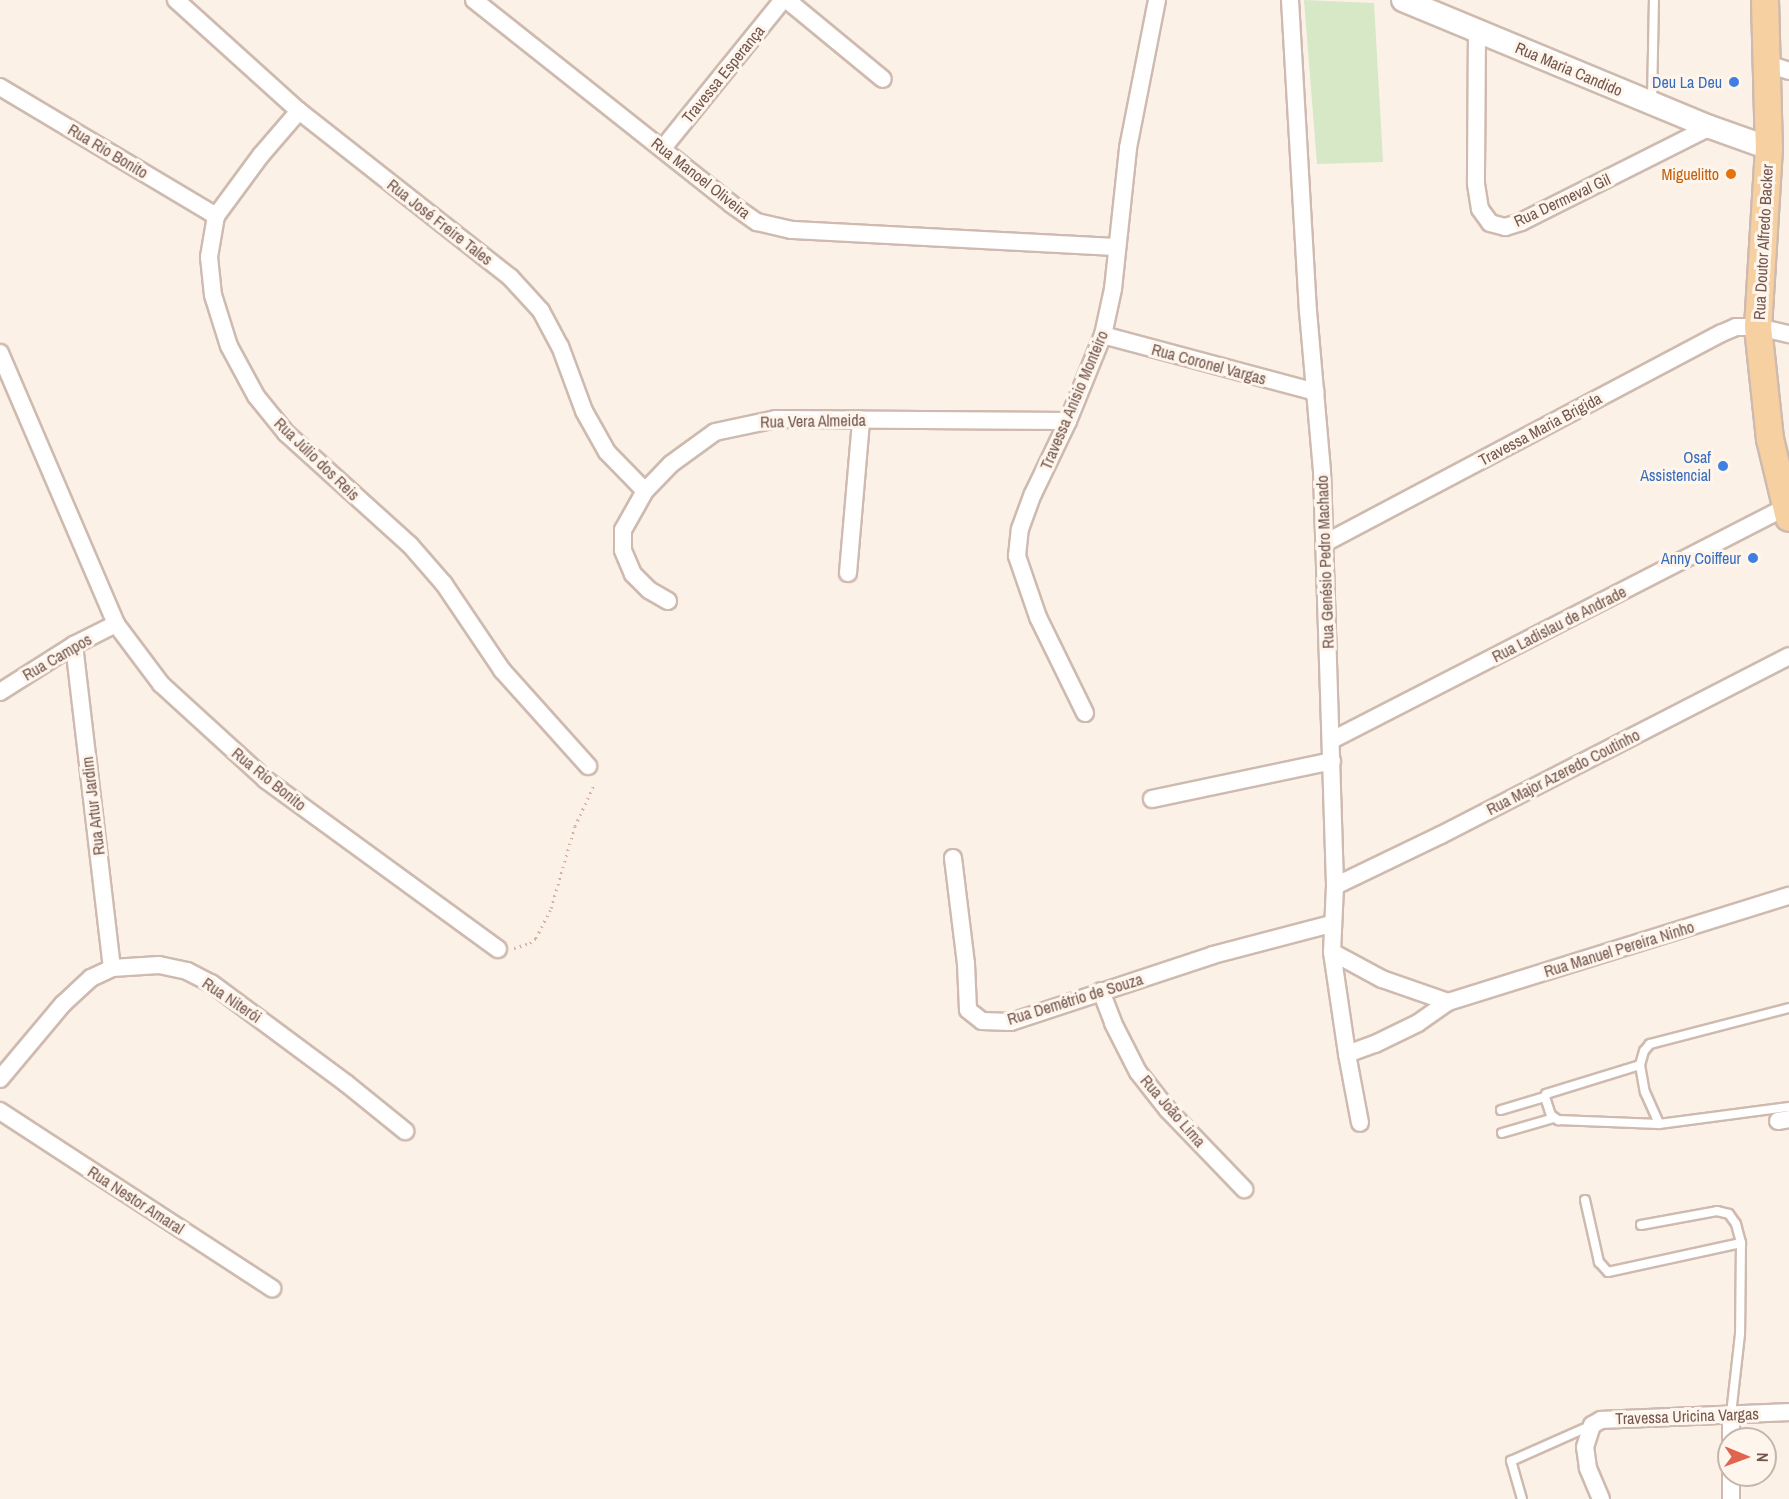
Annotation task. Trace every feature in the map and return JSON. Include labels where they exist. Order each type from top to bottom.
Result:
[{"type":"main road","name":"Rua Doutor Alfredo Backer","points":[[1765,0],[1779,68],[1769,148],[1758,327],[1770,439],[1788,512]]},
{"type":"street","name":"Rua José Freire Tales","points":[[176,0],[298,111],[518,285],[541,311],[560,346],[584,411],[607,452],[645,491]]},
{"type":"street","points":[[785,0],[883,79]]},
{"type":"street","name":"Travessa Esperança","points":[[663,148],[785,0]]},
{"type":"street","name":"Travessa Anísio Monteiro","points":[[1085,713],[1038,617],[1017,556],[1020,529],[1030,503],[1068,422],[1103,335],[1113,289],[1128,148],[1156,0]]},
{"type":"street","name":"Rua Genésio Pedro Machado","points":[[1290,0],[1324,543],[1335,886],[1331,924],[1332,952],[1360,1123]]},
{"type":"street","name":"Rua Maria Candido","points":[[1403,0],[1710,127],[1769,148]]},
{"type":"street","name":"Rua Manoel Oliveira","points":[[480,2],[731,204],[757,222],[792,230],[1117,247]]},
{"type":"street","name":"Rua Dermeval Gil","points":[[1477,30],[1476,184],[1480,209],[1490,223],[1505,227],[1521,222],[1710,127]]},
{"type":"street","name":"Rua Rio Bonito","points":[[0,87],[216,216]]},
{"type":"street","name":"Rua Júlio dos Reis","points":[[298,111],[261,155],[216,216],[209,257],[213,295],[229,346],[256,396],[286,433],[410,545],[431,568],[502,670],[588,766]]},
{"type":"street","name":"Travessa Maria Brigida","points":[[1324,543],[1722,333],[1736,327],[1758,327],[1789,334]]},
{"type":"street","name":"Rua Coronel Vargas","points":[[1103,335],[1316,392]]},
{"type":"street","name":"Rua Rio Bonito","points":[[0,353],[116,624],[161,684],[266,780],[498,949]]},
{"type":"street","name":"Rua Vera Almeida","points":[[668,602],[649,590],[633,574],[622,550],[623,530],[645,491],[671,464],[715,432],[776,419],[1068,422]]},
{"type":"street","points":[[848,573],[861,420]]},
{"type":"street","name":"Rua Ladislau de Andrade","points":[[1332,740],[1788,512]]},
{"type":"street","name":"Rua Campos","points":[[0,692],[74,645],[116,624]]},
{"type":"street","name":"Rua Artur Jardim","points":[[74,645],[112,968]]},
{"type":"street","name":"Rua Major Azeredo Coutinho","points":[[1335,886],[1441,835],[1789,656]]},
{"type":"street","points":[[1152,799],[1332,761]]},
{"type":"street","name":"Rua Demétrio de Souza","points":[[953,858],[966,964],[969,1010],[974,1017],[982,1021],[1011,1022],[1213,955],[1331,924]]},
{"type":"street","name":"Rua Manuel Pereira Ninho","points":[[1347,1054],[1375,1044],[1418,1023],[1448,1002],[1789,896]]},
{"type":"street","points":[[1332,952],[1383,979],[1448,1002]]},
{"type":"street","name":"Rua Niterói","points":[[0,1079],[63,1004],[91,978],[112,968],[159,965],[187,972],[211,983],[347,1084],[405,1131]]},
{"type":"street","name":"Rua João Lima","points":[[1101,991],[1113,1023],[1138,1072],[1168,1110],[1244,1189]]},
{"type":"street","name":"Rua Nestor Amaral","points":[[0,1111],[272,1288]]},
{"type":"street","name":"Travessa Uricina Vargas","points":[[1600,1499],[1588,1468],[1585,1447],[1592,1425],[1601,1420],[1626,1417],[1789,1412]]},
{"type":"street","points":[[1731,1414],[1731,1427]]},
{"type":"lane","points":[[1652,103],[1654,0]]},
{"type":"lane","points":[[1659,1124],[1645,1092],[1640,1065],[1644,1051],[1650,1044],[1789,1008]]},
{"type":"lane","points":[[1501,1110],[1640,1065]]},
{"type":"lane","points":[[1545,1097],[1554,1118]]},
{"type":"lane","points":[[1502,1133],[1554,1118],[1659,1124],[1789,1107]]},
{"type":"lane","points":[[1585,1200],[1599,1262],[1608,1272],[1741,1243]]},
{"type":"lane","points":[[1641,1225],[1717,1211],[1729,1214],[1736,1224],[1741,1243],[1740,1334],[1731,1414]]},
{"type":"lane","points":[[1522,1499],[1511,1461],[1592,1425]]},
{"type":"path","points":[[498,949],[518,948],[530,943],[536,938],[551,908],[575,826],[594,785],[596,776],[588,766]]},
{"type":"green space","points":[[1304,0],[1374,3],[1383,162],[1317,164]]},
{"type":"place","name":"Deu La Deu","points":[[1734,82]]},
{"type":"place","name":"Miguelitto","points":[[1731,174]]},
{"type":"place","name":"Osaf Assistencial","points":[[1723,466]]},
{"type":"place","name":"Anny Coiffeur","points":[[1753,558]]}]
